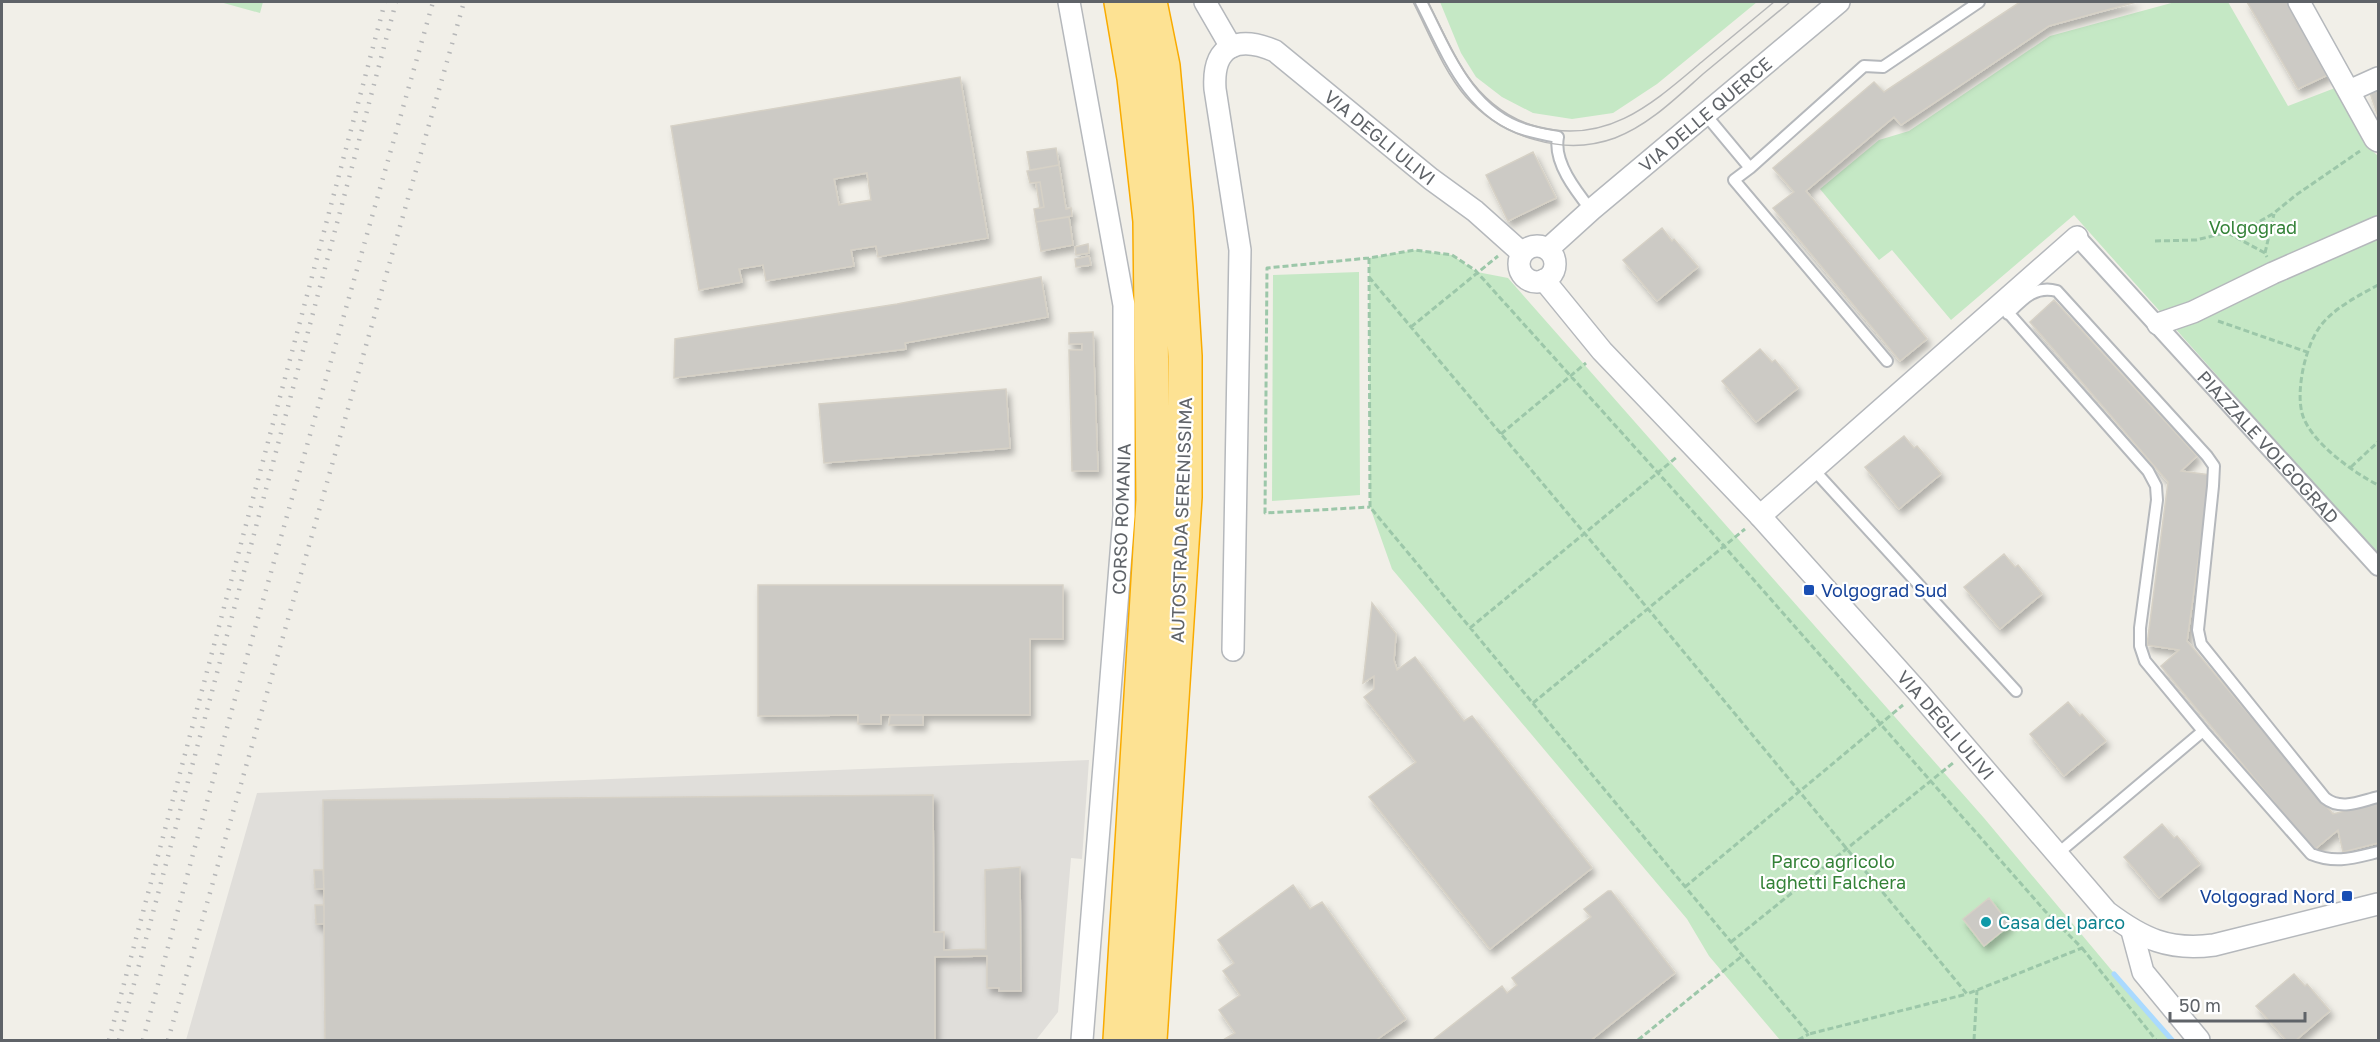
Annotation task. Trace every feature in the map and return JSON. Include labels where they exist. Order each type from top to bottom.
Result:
[{"type":"highway","name":"AUTOSTRADA SERENISSIMA","points":[[1120,1041],[1153,500],[1150,221],[1134,78],[1121,2]]},
{"type":"highway","name":"AUTOSTRADA SERENISSIMA","points":[[1150,2],[1162,66],[1176,209],[1185,356],[1185,497],[1150,1041]]},
{"type":"street","name":"CORSO ROMANIA","points":[[1069,2],[1124,305],[1124,516],[1082,1041]]},
{"type":"street","points":[[1205,2],[1231,47],[1218,61],[1214,77],[1240,250],[1233,650]]},
{"type":"street","name":"VIA DELLE QUERCE","points":[[1548,249],[1591,210],[1839,2]]},
{"type":"street","points":[[2299,2],[2377,140]]},
{"type":"street","name":"VIA DEGLI ULIVI","points":[[1231,47],[1248,43],[1275,51],[1431,179],[1476,211],[1517,248]]},
{"type":"street","points":[[2349,91],[2379,78]]},
{"type":"street","points":[[2158,324],[2193,312],[2274,273],[2379,227]]},
{"type":"street","points":[[1560,300],[1560,267],[1571,228]]},
{"type":"street","points":[[1760,516],[2004,309],[2077,237]]},
{"type":"street","name":"PIAZZALE VOLGOGRAD","points":[[2077,237],[2379,567]]},
{"type":"street","points":[[1539,246],[1548,249],[1554,257],[1555,266],[1552,274],[1544,280],[1535,282],[1526,279],[1520,271],[1517,248],[1539,246]]},
{"type":"street","name":"VIA DEGLI ULIVI","points":[[1544,280],[1602,351],[1760,516],[1918,692],[2107,912],[2132,931],[2160,943],[2192,948],[2214,945],[2379,904]]},
{"type":"street","points":[[2132,931],[2143,972],[2199,1041]]},
{"type":"lane","points":[[1421,2],[1461,78],[1482,102],[1510,124],[1558,137],[1558,157],[1591,210]]},
{"type":"lane","points":[[1887,361],[1734,180],[1864,66],[1883,67],[1979,2]]},
{"type":"lane","points":[[1706,114],[1750,168]]},
{"type":"lane","points":[[2379,797],[2343,806],[2332,804],[2325,798],[2201,644],[2198,630],[2214,466],[2207,456],[2057,291],[2047,288],[2029,294],[2004,309],[2148,471],[2156,486],[2157,500],[2140,628],[2140,646],[2145,661],[2311,854],[2327,860],[2344,860],[2379,852]]},
{"type":"lane","points":[[1813,469],[2016,691]]},
{"type":"lane","points":[[2056,855],[2203,731]]},
{"type":"path","points":[[2155,242],[2196,240],[2250,226],[2274,213],[2377,140]]},
{"type":"path","points":[[2274,213],[2265,253],[2274,273]]},
{"type":"path","points":[[2228,233],[2265,253]]},
{"type":"path","points":[[1411,327],[1476,271],[1517,248]]},
{"type":"path","points":[[1370,507],[1265,513],[1267,268],[1369,258],[1415,250],[1452,255],[1476,271],[1657,471],[2045,911],[2082,948],[2157,1041]]},
{"type":"path","points":[[1369,258],[1370,507],[1809,1034]]},
{"type":"path","points":[[1369,277],[1967,994]]},
{"type":"path","points":[[2379,285],[2335,312],[2319,328],[2307,352],[2302,375],[2302,413],[2312,433],[2331,452],[2379,485]]},
{"type":"path","points":[[2193,312],[2307,352]]},
{"type":"path","points":[[1501,434],[1602,351]]},
{"type":"path","points":[[2351,467],[2379,442]]},
{"type":"path","points":[[1470,628],[1657,471],[1691,446]]},
{"type":"path","points":[[1533,703],[1649,610],[1760,516]]},
{"type":"path","points":[[1685,887],[1918,692]]},
{"type":"path","points":[[1731,942],[1968,751]]},
{"type":"path","points":[[1798,1041],[1809,1034],[1967,994],[2082,948]]},
{"type":"path","points":[[1638,1041],[1742,956]]},
{"type":"path","points":[[1974,1041],[1977,990]]},
{"type":"shaded area","points":[[1089,760],[1082,859],[1071,858],[1058,1012],[1036,1040],[186,1040],[257,793]]},
{"type":"green space","points":[[220,2],[263,2],[260,13]]},
{"type":"green space","points":[[1440,2],[1757,2],[1657,84],[1613,113],[1572,119],[1533,113],[1502,97],[1476,77],[1461,53]]},
{"type":"green space","name":"Volgograd","points":[[2175,2],[2228,2],[2288,106],[2335,88],[2367,146],[2378,156],[2378,556],[2074,215],[1951,320],[1892,250],[1879,260],[1820,189],[1879,140],[1909,131],[2050,36]]},
{"type":"green space","name":"Parco agricolo laghetti Falchera","points":[[1415,250],[1452,255],[1477,272],[1508,278],[1984,818],[2170,1040],[1780,1040],[1709,956],[1687,919],[1392,569],[1370,507],[1369,258]]},
{"type":"green space","points":[[1359,272],[1360,495],[1272,501],[1273,275]]},
{"type":"building","points":[[2020,2],[2136,2],[2049,26],[1901,125],[1894,117],[1806,191],[1927,339],[1900,361],[1773,208],[1794,192],[1773,168],[1874,82],[1884,92]]},
{"type":"building","points":[[2247,2],[2290,2],[2330,74],[2298,89]]},
{"type":"building","points":[[960,77],[988,238],[878,257],[876,246],[851,250],[854,266],[766,281],[763,265],[739,269],[742,282],[699,290],[671,126]],"holes":[[[867,173],[871,200],[839,205],[834,179]]]},
{"type":"building","points":[[2378,89],[2378,116],[2370,93]]},
{"type":"building","points":[[1056,148],[1059,165],[1030,170],[1027,152]]},
{"type":"building","points":[[1533,152],[1556,198],[1508,221],[1486,175]]},
{"type":"building","points":[[1059,165],[1066,209],[1071,208],[1072,216],[1036,222],[1034,209],[1044,207],[1040,182],[1030,183],[1027,171]]},
{"type":"building","points":[[1040,182],[1044,207],[1040,208],[1036,183]]},
{"type":"building","points":[[1069,217],[1073,245],[1041,251],[1036,222]]},
{"type":"building","points":[[1662,228],[1698,267],[1657,301],[1623,260]]},
{"type":"building","points":[[1088,244],[1089,253],[1076,255],[1075,247]]},
{"type":"building","points":[[1089,256],[1091,265],[1076,267],[1075,259]]},
{"type":"building","points":[[1041,277],[1048,317],[905,343],[906,349],[674,378],[675,339],[897,304]]},
{"type":"building","points":[[2054,300],[2197,456],[2181,471],[2210,475],[2187,641],[2333,814],[2378,803],[2378,843],[2343,852],[2338,830],[2314,850],[2161,666],[2179,650],[2147,645],[2168,482],[2030,322]]},
{"type":"building","points":[[1093,332],[1098,471],[1072,471],[1069,350],[1082,350],[1082,344],[1069,344],[1069,333]]},
{"type":"building","points":[[1760,349],[1772,362],[1775,360],[1798,388],[1756,422],[1722,381]]},
{"type":"building","points":[[1006,389],[1010,448],[824,463],[819,404]]},
{"type":"building","points":[[1904,436],[1914,448],[1917,446],[1941,474],[1899,509],[1865,467]]},
{"type":"building","points":[[2004,554],[2015,567],[2018,565],[2042,594],[2000,629],[1964,587]]},
{"type":"building","points":[[758,585],[1063,585],[1063,639],[1030,639],[1030,715],[881,715],[881,724],[858,724],[858,715],[758,716]]},
{"type":"building","points":[[1372,603],[1396,634],[1394,660],[1397,670],[1415,657],[1464,721],[1472,716],[1592,868],[1490,949],[1369,797],[1416,762],[1364,697],[1374,689],[1374,676],[1363,683]]},
{"type":"building","points":[[2068,702],[2106,741],[2064,776],[2030,734]]},
{"type":"building","points":[[890,715],[923,715],[923,725],[889,725]]},
{"type":"building","points":[[933,795],[934,932],[944,932],[944,950],[986,949],[985,870],[1020,867],[1021,991],[999,991],[999,988],[987,988],[987,956],[935,957],[935,1040],[325,1040],[323,800]]},
{"type":"building","points":[[2162,824],[2174,838],[2177,836],[2200,864],[2159,898],[2124,857]]},
{"type":"building","points":[[314,870],[323,870],[324,889],[315,889]]},
{"type":"building","points":[[1293,885],[1310,909],[1322,902],[1406,1019],[1376,1040],[1223,1040],[1235,1033],[1219,1010],[1240,995],[1223,971],[1234,963],[1218,940]]},
{"type":"building","points":[[1611,891],[1675,973],[1591,1040],[1433,1040],[1502,986],[1507,993],[1517,985],[1512,978],[1591,917],[1584,909]]},
{"type":"building","name":"Casa del parco","points":[[1989,898],[2010,925],[1984,946],[1963,919]]},
{"type":"building","points":[[315,905],[324,905],[324,924],[316,924]]},
{"type":"building","points":[[2294,974],[2305,986],[2307,984],[2330,1011],[2296,1040],[2286,1040],[2256,1006]]},
{"type":"waterway","points":[[2114,974],[2172,1040]]},
{"type":"tram line","points":[[1413,2],[1450,75],[1466,97],[1481,111],[1515,133],[1554,144],[1575,145],[1615,138],[1639,126],[1790,2]]},
{"type":"tram line","points":[[1428,2],[1461,66],[1489,100],[1517,119],[1538,127],[1563,131],[1587,130],[1609,125],[1629,116],[1667,91],[1774,2]]},
{"type":"railway","points":[[109,1040],[385,2]]},
{"type":"railway","points":[[119,1040],[396,2]]},
{"type":"railway","points":[[143,1040],[231,713],[433,2]]},
{"type":"railway","points":[[168,1040],[464,2]]},
{"type":"place","name":"Volgograd Sud","points":[[1809,590]]},
{"type":"place","name":"Volgograd Nord","points":[[2347,896]]},
{"type":"place","name":"Casa del parco","points":[[1986,922]]}]
